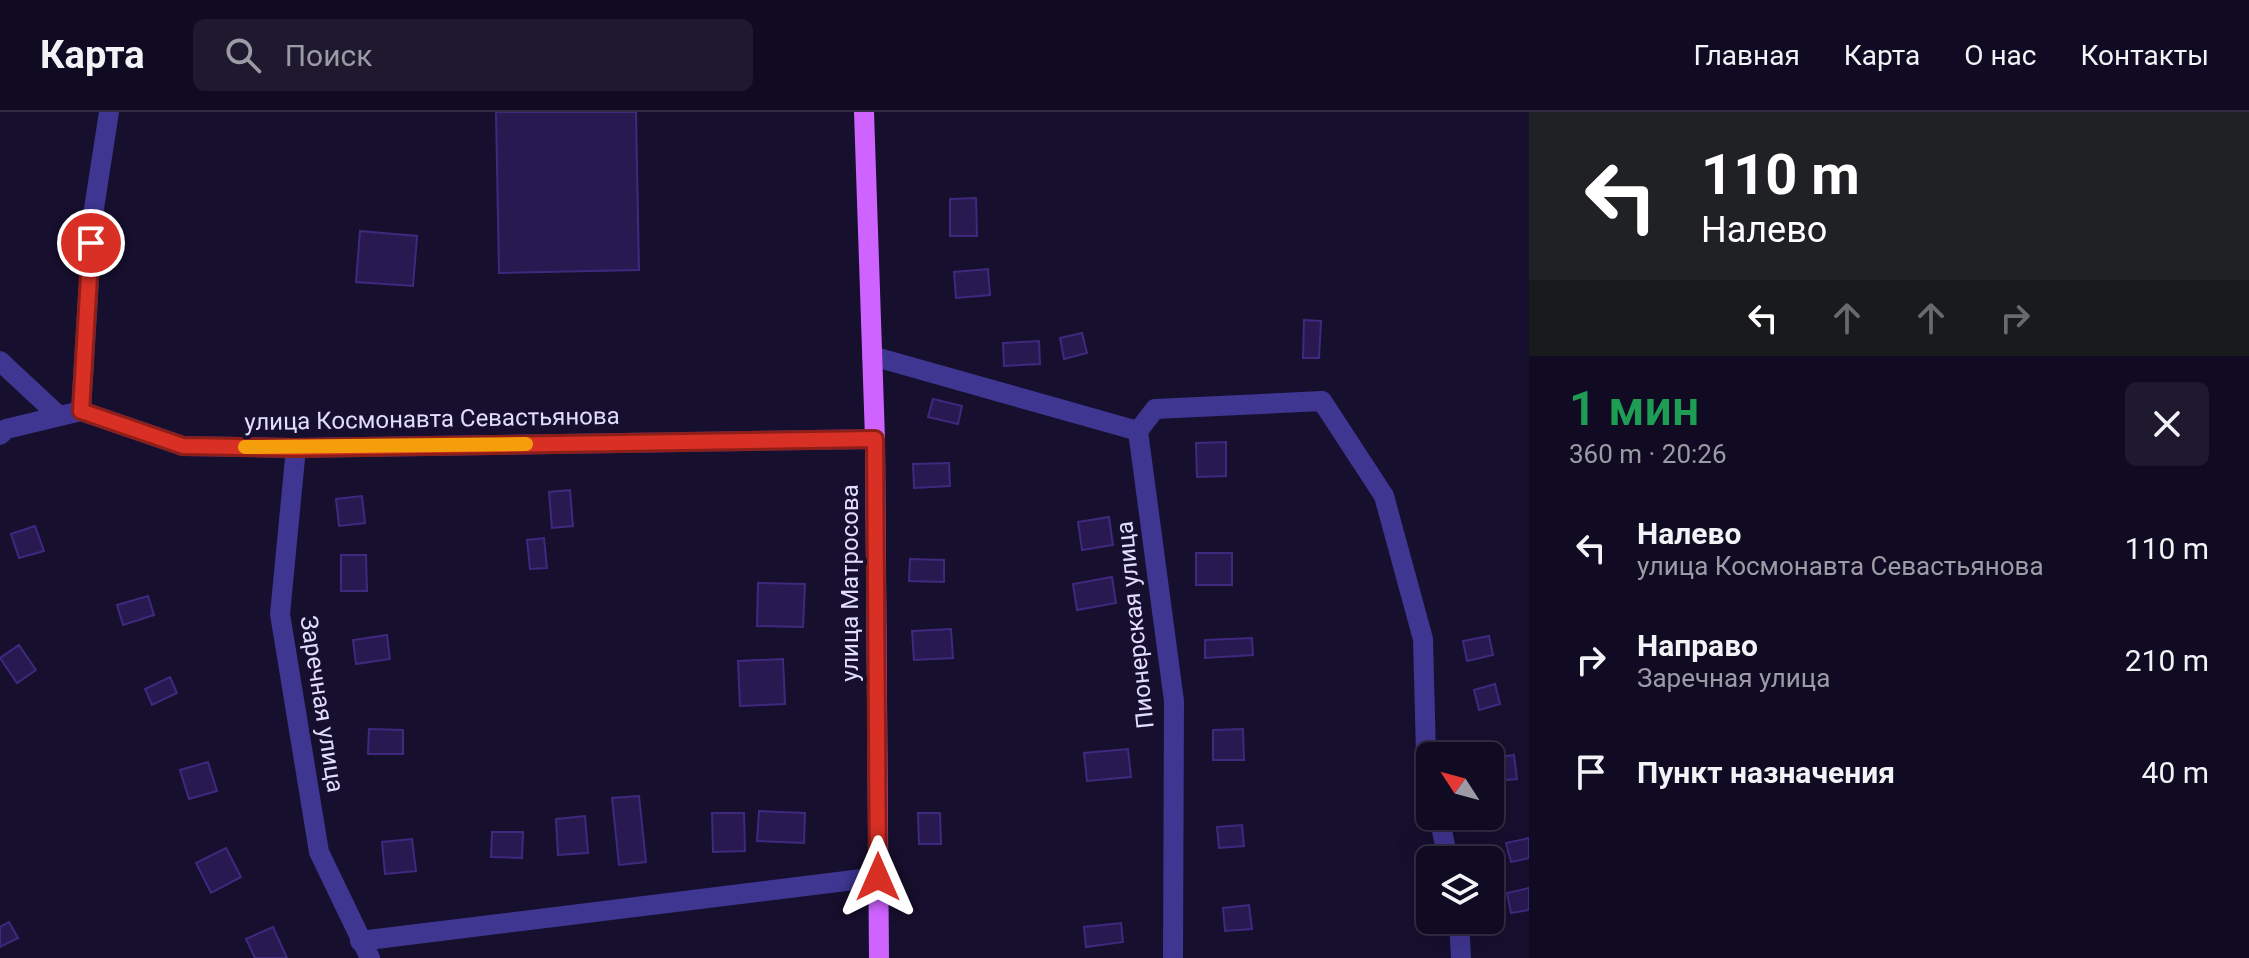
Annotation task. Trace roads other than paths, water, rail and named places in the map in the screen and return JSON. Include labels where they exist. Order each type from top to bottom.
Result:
[{"type":"main road","name":"улица Матросова","points":[[864,112],[875,439],[879,958]]},
{"type":"street","points":[[0,435],[6,429],[81,411],[93,215],[109,112]]},
{"type":"street","points":[[872,356],[1138,431],[1155,409],[1322,401],[1384,496],[1423,639],[1426,742]]},
{"type":"street","points":[[0,361],[59,416]]},
{"type":"street","name":"улица Космонавта Севастьянова","points":[[81,411],[183,446],[296,448],[875,439]]},
{"type":"street","name":"Пионерская улица","points":[[1138,431],[1174,701],[1173,958]]},
{"type":"street","name":"Заречная улица","points":[[296,448],[280,614],[319,852],[365,949]]},
{"type":"street","points":[[365,949],[878,877]]},
{"type":"street","points":[[1460,934],[1461,958]]}]
